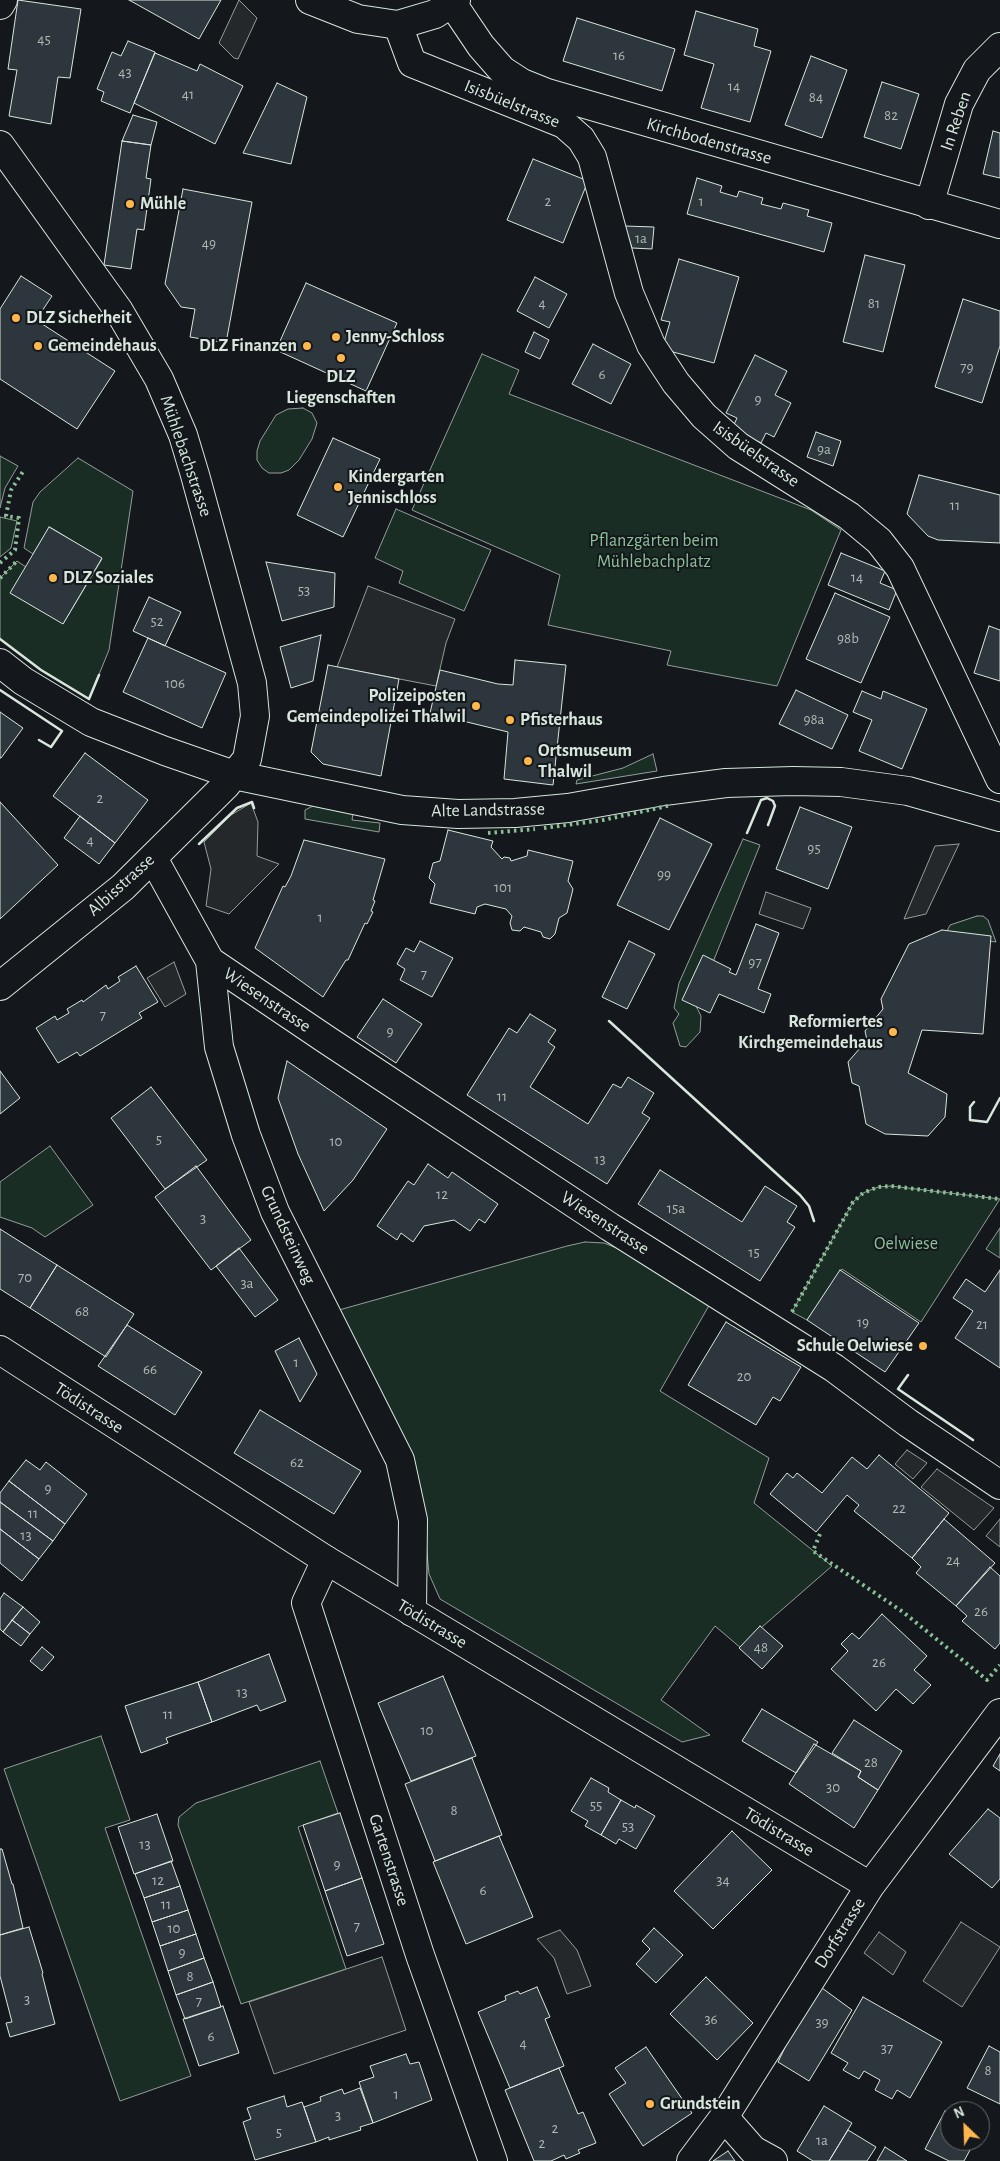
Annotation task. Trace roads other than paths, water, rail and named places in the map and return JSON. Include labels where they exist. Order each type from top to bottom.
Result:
[{"type":"street","points":[[0,4],[2,0]]},
{"type":"street","points":[[310,0],[358,19],[398,25],[435,14],[454,2]]},
{"type":"street","name":"Kirchbodenstrasse","points":[[454,2],[482,46],[502,70],[522,82],[547,93],[1000,224]]},
{"type":"street","name":"Isisbüelstrasse","points":[[398,25],[412,63],[564,124],[581,139],[592,158],[629,293],[650,345],[676,383],[704,416],[738,446],[849,516],[878,541],[900,568],[1000,779]]},
{"type":"street","name":"In Reben","points":[[930,205],[958,104],[977,70],[1000,47]]},
{"type":"street","name":"Mühlebachstrasse","points":[[0,145],[119,311],[159,379],[183,435],[252,683],[255,716],[252,741],[247,758],[234,775]]},
{"type":"street","name":"Alte Landstrasse","points":[[0,663],[23,681],[91,722],[234,775],[402,810],[492,814],[568,808],[664,790],[726,783],[840,782],[908,791],[1000,817]]},
{"type":"street","name":"Albisstrasse","points":[[0,986],[123,888],[234,775]]},
{"type":"street","name":"Grundsteinweg","points":[[153,858],[210,961],[219,1047],[249,1143],[280,1221],[400,1460],[413,1520],[412,1612]]},
{"type":"street","name":"Wiesenstrasse","points":[[210,961],[326,1040],[610,1227],[834,1368],[915,1428],[1000,1485]]},
{"type":"street","name":"Tödistrasse","points":[[0,1350],[326,1560],[870,1886]]},
{"type":"street","name":"Gartenstrasse","points":[[326,1560],[306,1603],[414,1936],[492,2161]]},
{"type":"street","name":"Dorfstrasse","points":[[691,2161],[724,2117],[870,1886],[1000,1713]]},
{"type":"street","points":[[724,2117],[761,2157]]},
{"type":"place","name":"Mühle","points":[[130,204]]},
{"type":"place","name":"DLZ Sicherheit","points":[[16,318]]},
{"type":"place","name":"Jenny-Schloss","points":[[336,337]]},
{"type":"place","name":"Gemeindehaus","points":[[38,346]]},
{"type":"place","name":"DLZ Finanzen","points":[[307,346]]},
{"type":"place","name":"DLZ Liegenschaften","points":[[341,358]]},
{"type":"place","name":"Kindergarten Jennischloss","points":[[338,487]]},
{"type":"place","name":"DLZ Soziales","points":[[53,578]]},
{"type":"place","name":"Polizeiposten Gemeindepolizei Thalwil","points":[[476,706]]},
{"type":"place","name":"Pfisterhaus","points":[[510,720]]},
{"type":"place","name":"Ortsmuseum Thalwil","points":[[528,761]]},
{"type":"place","name":"Reformiertes Kirchgemeindehaus","points":[[893,1032]]},
{"type":"place","name":"Schule Oelwiese","points":[[923,1346]]},
{"type":"place","name":"Grundstein","points":[[650,2104]]},
{"type":"park label","name":"Pflanzgärten beim Mühlebachplatz","points":[[654,551]]},
{"type":"park label","name":"Oelwiese","points":[[906,1244]]}]
